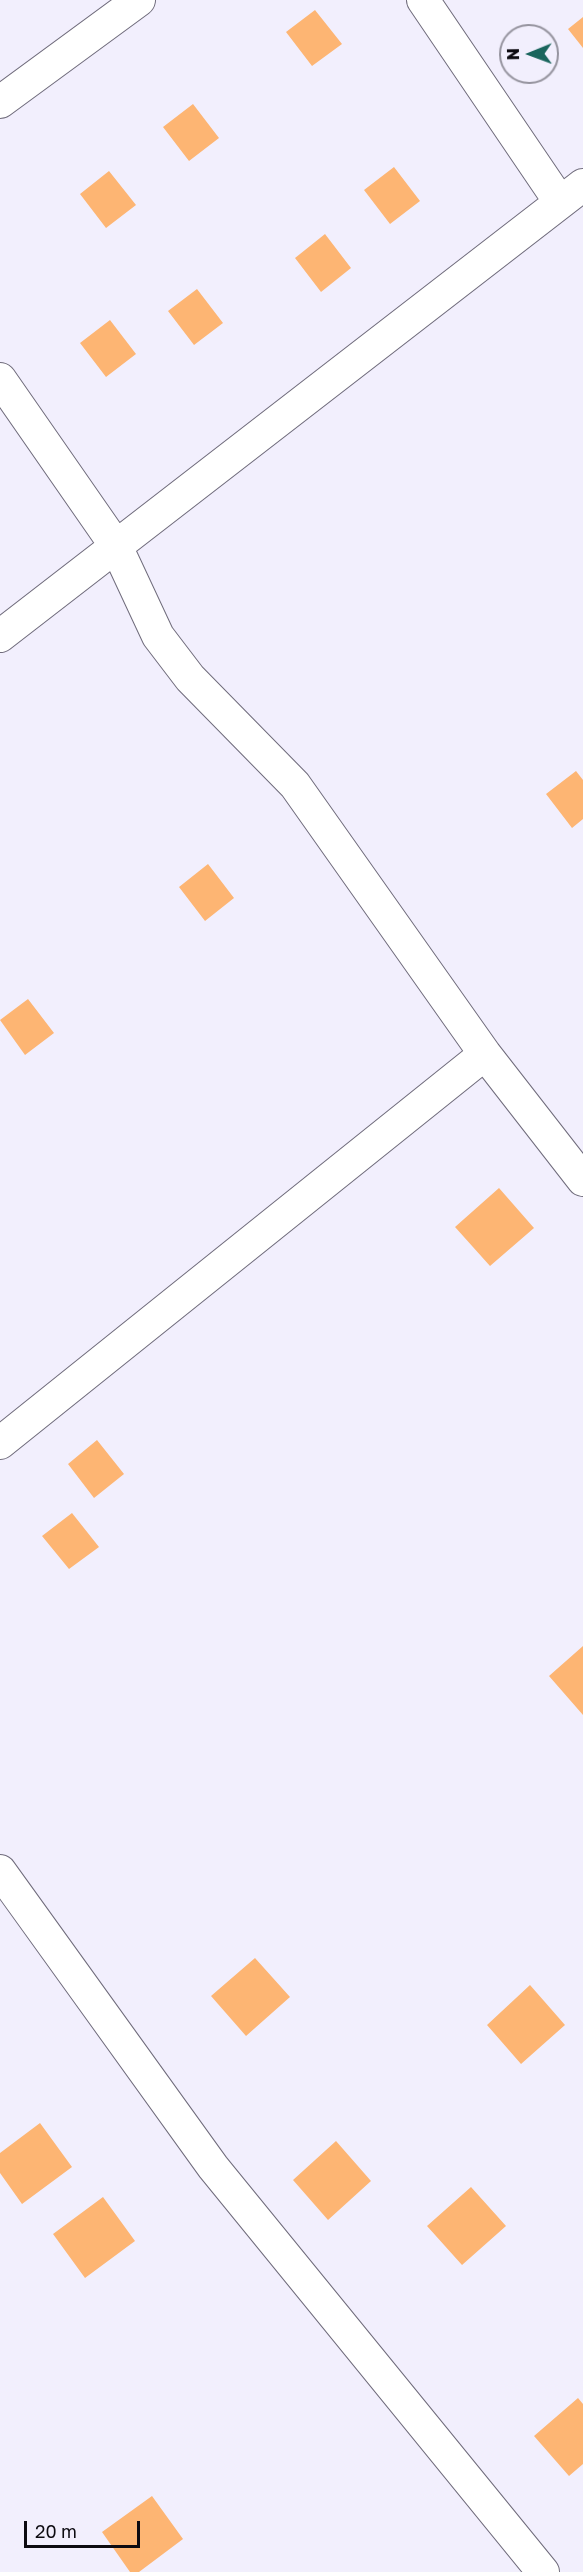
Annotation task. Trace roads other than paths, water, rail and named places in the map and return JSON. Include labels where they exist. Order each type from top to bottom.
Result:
[{"type":"street","points":[[0,102],[139,0]]},
{"type":"street","points":[[0,636],[572,194],[423,0]]},
{"type":"street","points":[[0,379],[116,546],[159,636],[190,678],[295,785],[484,1054],[583,1180]]},
{"type":"street","points":[[0,1443],[484,1054]]},
{"type":"street","points":[[0,1871],[213,2167],[543,2572]]}]
